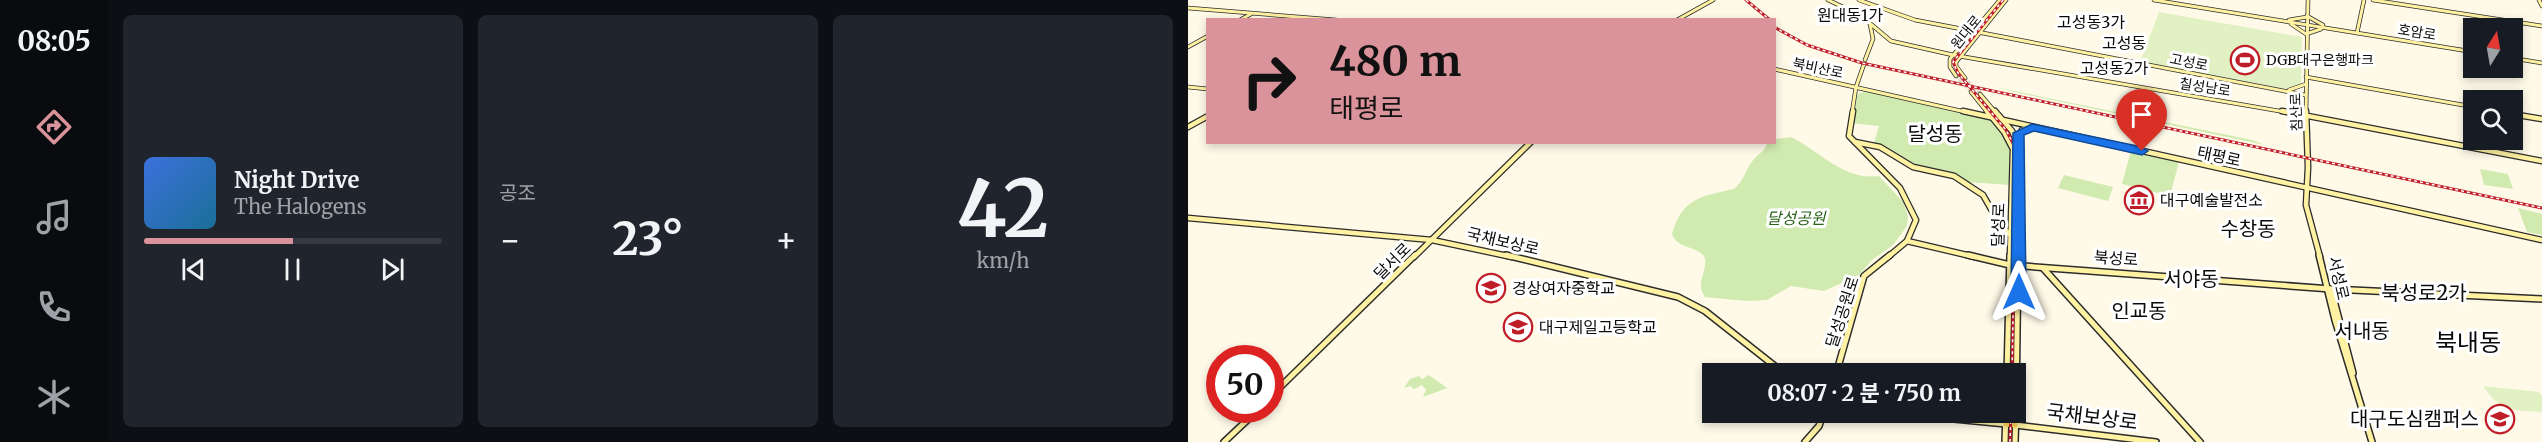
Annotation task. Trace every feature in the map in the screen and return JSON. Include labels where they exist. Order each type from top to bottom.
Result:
[{"type":"main road","points":[[1681,18],[1713,0]]},
{"type":"main road","name":"칠성남로","points":[[1828,0],[1860,15],[1891,41],[1953,55],[2307,115],[2542,161]]},
{"type":"main road","name":"고성로","points":[[1859,0],[1915,20],[2306,95]]},
{"type":"main road","name":"원대로","points":[[1965,78],[1956,66],[1960,56],[2000,0]]},
{"type":"main road","name":"원대로","points":[[1956,76],[1950,67],[1953,55],[2006,0]]},
{"type":"main road","points":[[2154,0],[2283,21],[2307,16],[2330,28]]},
{"type":"main road","points":[[2162,0],[2283,21],[2306,34],[2330,28]]},
{"type":"main road","name":"침산로","points":[[2306,187],[2308,171],[2306,25],[2308,0]]},
{"type":"main road","points":[[2357,33],[2364,0]]},
{"type":"main road","points":[[2373,0],[2542,26]]},
{"type":"main road","points":[[2539,0],[2542,6]]},
{"type":"main road","points":[[1188,8],[1312,18]]},
{"type":"main road","points":[[1243,18],[1252,13]]},
{"type":"main road","name":"호암로","points":[[2283,21],[2463,50]]},
{"type":"main road","points":[[1870,24],[1873,39],[1856,87],[1849,123],[1849,136],[1900,188],[1916,220],[1907,241]]},
{"type":"main road","points":[[1188,46],[1206,37]]},
{"type":"main road","points":[[2523,60],[2542,63]]},
{"type":"main road","name":"북비산로","points":[[1776,69],[1856,87]]},
{"type":"main road","points":[[2306,77],[2463,105]]},
{"type":"main road","points":[[2281,90],[2296,89],[2306,84]]},
{"type":"main road","points":[[1188,87],[1206,89]]},
{"type":"main road","name":"태평로","points":[[1856,87],[2542,240]]},
{"type":"main road","points":[[1971,92],[1994,119]]},
{"type":"main road","points":[[1980,94],[2018,141]]},
{"type":"main road","points":[[2523,116],[2542,119]]},
{"type":"main road","points":[[1188,127],[1206,117]]},
{"type":"main road","name":"달성로","points":[[1994,119],[2013,149],[2007,363]]},
{"type":"main road","points":[[2017,363],[2018,141],[2022,130],[2032,127]]},
{"type":"main road","points":[[1855,142],[1880,147],[1913,167],[1959,179],[1983,195],[1999,223],[2011,236]]},
{"type":"main road","name":"달서로","points":[[1284,383],[1529,144]]},
{"type":"main road","name":"서성로","points":[[2306,187],[2307,213],[2372,442]]},
{"type":"main road","name":"국채보상로","points":[[1188,218],[1432,240],[1510,256],[1678,297],[1705,310],[1771,363]]},
{"type":"main road","name":"북성로","points":[[1907,241],[2010,266],[2542,300]]},
{"type":"main road","name":"달성공원로","points":[[1839,363],[1864,276],[1907,241]]},
{"type":"main road","points":[[2043,268],[2200,442]]},
{"type":"main road","points":[[1224,442],[1244,423]]},
{"type":"main road","points":[[1805,442],[1820,423]]},
{"type":"main road","name":"국채보상로","points":[[1996,423],[2156,442]]},
{"type":"main road","points":[[2006,424],[2006,442]]},
{"type":"main road","points":[[2015,425],[2015,442]]},
{"type":"green space","points":[[2159,12],[2302,37],[2301,84],[2293,89],[2279,88],[2140,62]]},
{"type":"green space","points":[[1995,87],[2252,140],[2265,145],[2019,93]]},
{"type":"green space","points":[[1869,90],[1994,119],[2011,144],[2012,185],[1964,182],[1953,176],[1915,167],[1873,146],[1879,126],[1849,123],[1855,95]]},
{"type":"green space","name":"달성공원","points":[[1791,137],[1843,170],[1866,176],[1879,176],[1904,203],[1908,217],[1907,226],[1893,245],[1872,260],[1859,275],[1824,291],[1791,286],[1767,300],[1746,301],[1705,297],[1701,283],[1705,259],[1699,252],[1684,246],[1675,239],[1672,234],[1676,222],[1681,213],[1695,201],[1734,189],[1756,157],[1767,144],[1776,144],[1776,139]]},
{"type":"green space","points":[[2131,151],[2179,162],[2170,196],[2122,184]]},
{"type":"green space","points":[[2480,169],[2508,174],[2513,189],[2484,185]]},
{"type":"green space","points":[[2064,175],[2113,187],[2108,201],[2058,188]]},
{"type":"green space","points":[[2518,208],[2542,214],[2542,235],[2527,232]]},
{"type":"green space","points":[[1429,375],[1447,388],[1423,397],[1426,390],[1422,385],[1414,389],[1410,386],[1404,388],[1410,379],[1419,376],[1422,379]]},
{"type":"green space","points":[[2483,386],[2539,392],[2542,396],[2542,412],[2523,411],[2502,406]]},
{"type":"tunnel","points":[[1956,76],[1971,92]]},
{"type":"tunnel","points":[[1965,78],[1980,94]]},
{"type":"railway","points":[[1746,0],[1768,18]]},
{"type":"railway","points":[[1969,86],[1958,73],[1953,62],[2003,0]]},
{"type":"railway","points":[[1776,28],[1807,45],[1862,63],[1969,86]]},
{"type":"railway","points":[[1969,86],[2542,208]]},
{"type":"railway","points":[[1969,86],[2006,130],[2016,149],[2012,363]]},
{"type":"railway","points":[[2010,442],[2011,423]]},
{"type":"place","name":"DGB대구은행파크","points":[[2245,60]]},
{"type":"place","name":"대구예술발전소","points":[[2139,200]]},
{"type":"place","name":"경상여자중학교","points":[[1491,288]]},
{"type":"place","name":"대구제일고등학교","points":[[1518,327]]},
{"type":"place","name":"대구도심캠퍼스","points":[[2500,419]]},
{"type":"district","name":"원대동1가","points":[[1850,15]]},
{"type":"district","name":"고성동3가","points":[[2091,22]]},
{"type":"district","name":"고성동","points":[[2124,43]]},
{"type":"district","name":"고성동2가","points":[[2114,68]]},
{"type":"district","name":"달성동","points":[[1935,134]]},
{"type":"district","name":"수창동","points":[[2248,229]]},
{"type":"district","name":"서야동","points":[[2191,279]]},
{"type":"district","name":"북성로2가","points":[[2424,293]]},
{"type":"district","name":"인교동","points":[[2139,311]]},
{"type":"district","name":"서내동","points":[[2362,331]]},
{"type":"district","name":"북내동","points":[[2468,343]]},
{"type":"route","points":[[2019,292],[2019,133],[2032,127],[2142,151]]}]
